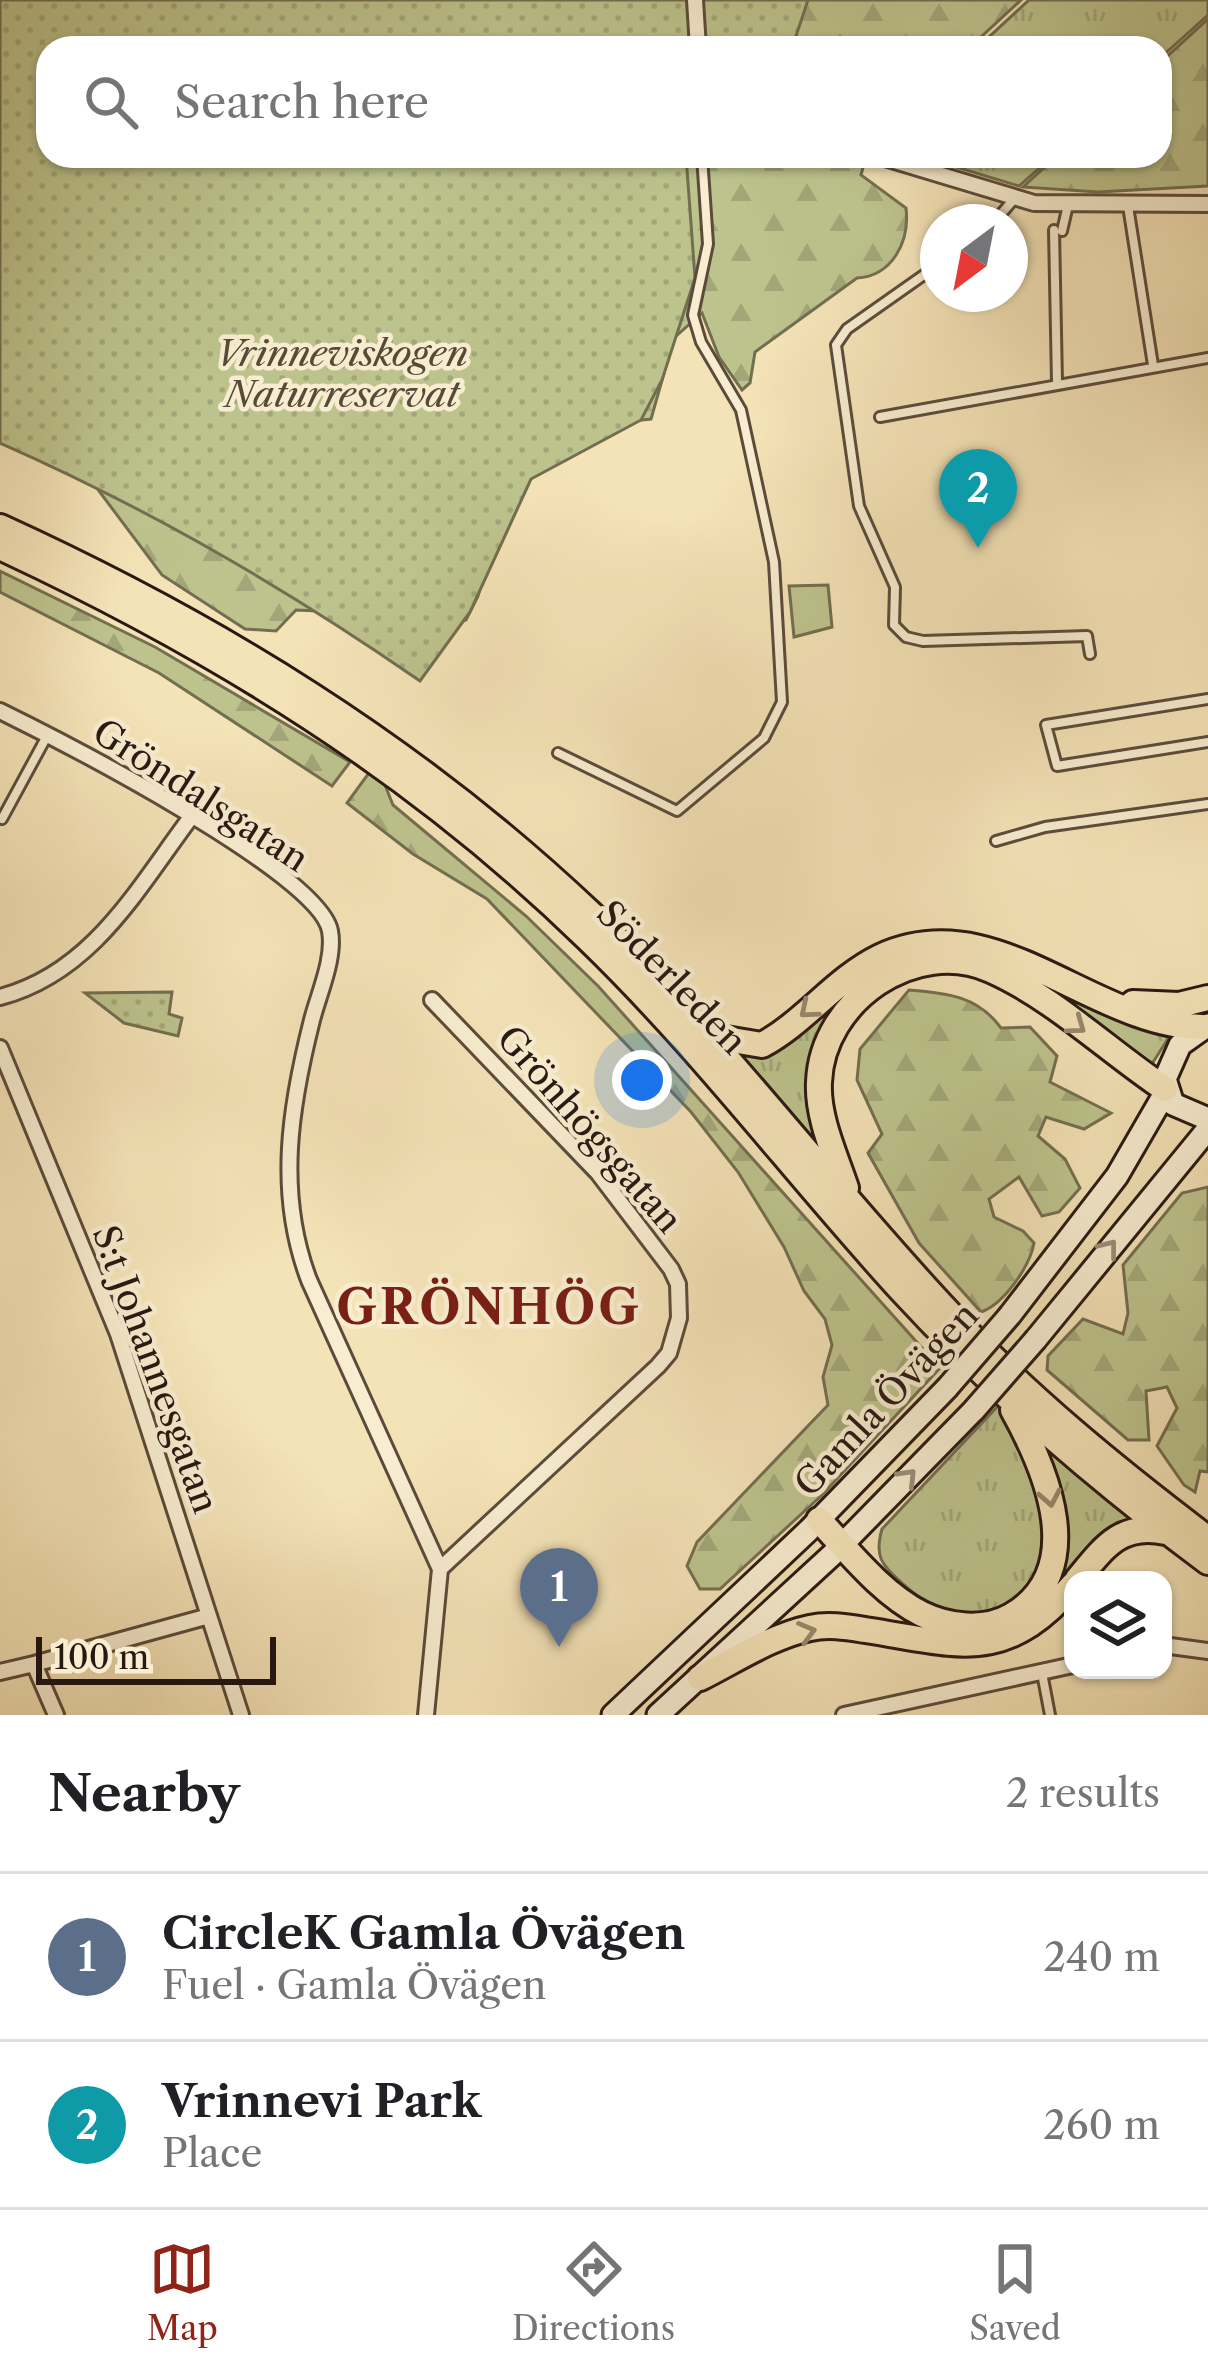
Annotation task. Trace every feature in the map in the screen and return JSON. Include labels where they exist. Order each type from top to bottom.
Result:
[{"type":"highway","name":"Söderleden","points":[[0,526],[206,628],[330,705],[434,779],[591,915],[706,1036],[951,1316],[1031,1393],[1208,1539]]},
{"type":"highway","name":"Söderleden","points":[[0,547],[166,626],[279,693],[428,798],[508,865],[646,997],[900,1288],[1004,1392],[1208,1562]]},
{"type":"highway","points":[[706,1036],[762,1045],[857,970],[918,944],[986,947],[1146,1018],[1205,1026]]},
{"type":"highway","points":[[850,1202],[827,1133],[820,1069],[844,1013],[859,996],[905,970],[932,961],[986,967],[1165,1091]]},
{"type":"highway","points":[[1103,1000],[1152,1006],[1208,998]]},
{"type":"highway","points":[[838,1550],[904,1602],[945,1622],[992,1625],[1041,1593],[1055,1553],[1050,1490],[1004,1392]]},
{"type":"highway","points":[[814,1525],[905,1625],[934,1645]]},
{"type":"highway","points":[[1085,1571],[1120,1533],[1133,1527],[1168,1532]]},
{"type":"highway","points":[[700,1678],[807,1628],[835,1626],[934,1645],[998,1642],[1026,1631],[1064,1593]]},
{"type":"main road","name":"Gamla Övägen","points":[[613,1715],[814,1525],[947,1388],[1010,1315],[1117,1176],[1165,1091],[1169,1062],[1205,1026]]},
{"type":"main road","points":[[1165,1091],[1185,1113],[1208,1119]]},
{"type":"main road","name":"Gamla Övägen","points":[[660,1714],[838,1550],[974,1410],[1208,1129]]},
{"type":"street","points":[[695,0],[697,36]]},
{"type":"street","points":[[917,168],[1016,198],[1068,205],[1208,204]]},
{"type":"street","name":"Gröndalsgatan","points":[[0,711],[191,817],[281,878],[324,915],[330,928],[331,947],[290,1123],[287,1160],[295,1234],[309,1280],[440,1569],[426,1715]]},
{"type":"street","points":[[0,997],[64,972],[104,933],[191,817]]},
{"type":"street","name":"Grönhögsgatan","points":[[432,1000],[598,1174],[671,1269],[680,1299],[676,1335],[658,1366],[440,1569]]},
{"type":"street","name":"S:t Johannesgatan","points":[[0,1048],[118,1334],[241,1715]]},
{"type":"street","points":[[0,1672],[209,1616]]},
{"type":"street","points":[[1172,1646],[1208,1651]]},
{"type":"street","points":[[34,1664],[56,1715]]},
{"type":"street","points":[[846,1715],[1064,1667]]},
{"type":"lane","points":[[558,753],[677,811],[764,738],[782,702],[774,562],[741,410],[701,342],[693,314],[708,244],[703,168]]},
{"type":"lane","points":[[1010,204],[1016,198]]},
{"type":"lane","points":[[1057,382],[1058,230],[1068,205]]},
{"type":"lane","points":[[1128,206],[1153,365]]},
{"type":"lane","points":[[920,278],[848,329],[836,345],[859,506],[895,587],[895,625],[906,637],[923,641],[1087,636],[1090,654]]},
{"type":"lane","points":[[880,417],[1208,358]]},
{"type":"lane","points":[[1208,699],[1046,725],[1057,766],[1208,742]]},
{"type":"lane","points":[[2,820],[48,734]]},
{"type":"lane","points":[[996,841],[1046,827],[1208,804]]},
{"type":"lane","points":[[1042,1671],[1050,1715]]},
{"type":"green space","name":"Vrinneviskogen Naturreservat","points":[[0,0],[1021,0],[982,36],[36,36],[36,168],[863,168],[861,175],[906,208],[905,233],[889,264],[857,278],[755,352],[750,383],[742,390],[719,357],[702,313],[674,338],[651,419],[622,422],[547,344],[478,596],[466,620],[448,626],[349,588],[317,611],[296,610],[276,631],[245,629],[162,575],[84,471]]},
{"type":"green space","name":"Vrinneviskogen Naturreservat","points":[[0,0],[808,0],[796,36],[36,36],[36,168],[687,168],[695,278],[662,380],[641,420],[531,479],[470,612],[420,681],[216,552],[0,443]]},
{"type":"green space","points":[[1029,0],[1208,0],[1208,15],[1172,47],[1172,36],[990,36]]},
{"type":"green space","points":[[1208,19],[1208,186],[1098,192],[1023,187],[1044,168],[1172,168],[1172,52]]},
{"type":"green space","points":[[960,168],[1039,168],[1019,186]]},
{"type":"green space","points":[[0,571],[155,647],[350,762],[332,786],[159,673],[0,592]]},
{"type":"green space","points":[[828,585],[832,627],[794,637],[789,586]]},
{"type":"green space","points":[[371,770],[385,785],[393,805],[526,916],[598,986],[940,1368],[822,1495],[720,1589],[700,1589],[687,1566],[697,1542],[828,1405],[823,1377],[832,1345],[825,1319],[804,1291],[784,1247],[738,1172],[691,1112],[487,899],[413,854],[347,803]]},
{"type":"green space","points":[[933,948],[994,962],[1171,1034],[1150,1067],[1045,991],[1000,968],[954,956],[905,963],[882,972],[843,1001],[818,1042],[812,1101],[828,1160],[735,1056],[774,1051],[874,968]]},
{"type":"green space","points":[[909,990],[972,1003],[1001,1028],[1030,1027],[1057,1056],[1050,1082],[1111,1113],[1084,1129],[1046,1117],[1038,1136],[1065,1159],[1080,1188],[1059,1212],[1042,1216],[1019,1177],[989,1199],[994,1217],[1023,1231],[1034,1243],[1015,1283],[981,1312],[919,1243],[868,1153],[882,1134],[857,1080],[860,1049]]},
{"type":"green space","points":[[172,992],[169,1014],[182,1018],[178,1036],[124,1023],[85,993]]},
{"type":"green space","points":[[1208,1187],[1208,1472],[1200,1471],[1195,1492],[1184,1485],[1157,1446],[1177,1408],[1167,1387],[1146,1391],[1149,1440],[1128,1440],[1047,1370],[1048,1356],[1083,1319],[1123,1334],[1128,1313],[1123,1265],[1182,1193]]},
{"type":"green space","points":[[998,1406],[1038,1476],[1048,1523],[1045,1554],[1035,1579],[1019,1597],[999,1609],[951,1611],[926,1601],[889,1571],[880,1554],[882,1529]]},
{"type":"green space","points":[[1040,1441],[1132,1518],[1098,1541],[1074,1571],[1064,1571],[1058,1590],[1053,1586],[1061,1568],[1066,1531],[1055,1477]]},
{"type":"place","name":"Vrinnevi Park","points":[[978,548]]},
{"type":"place","name":"CircleK Gamla Övägen","points":[[559,1647]]},
{"type":"district","name":"GRÖNHÖG","points":[[489,1306]]}]
